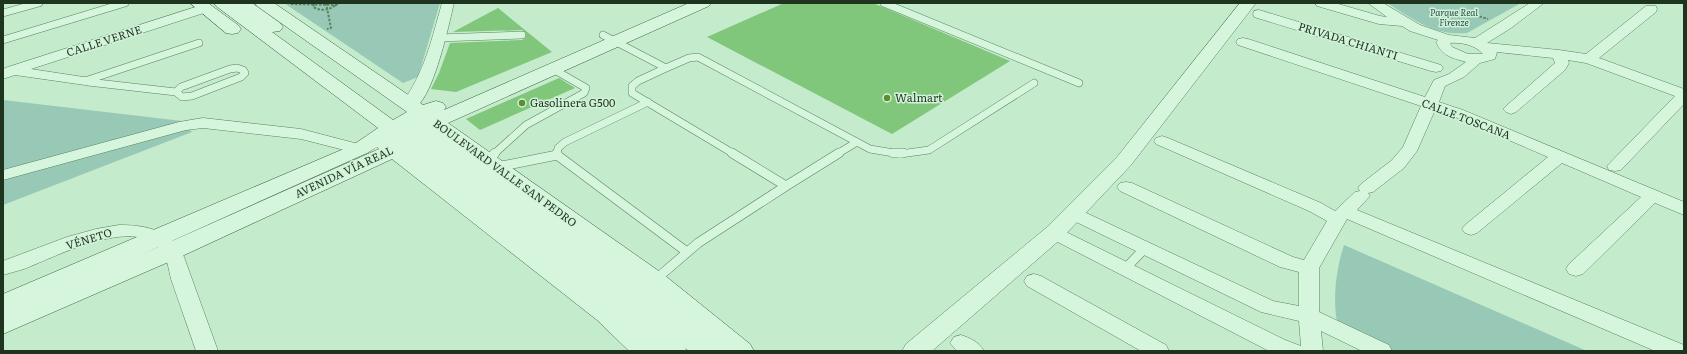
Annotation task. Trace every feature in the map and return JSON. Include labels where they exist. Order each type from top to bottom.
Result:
[{"type":"main road","name":"BOULEVARD VALLE SAN PEDRO","points":[[241,3],[402,130],[637,292],[707,351]]},
{"type":"main road","name":"BOULEVARD VALLE SAN PEDRO","points":[[263,3],[284,38]]},
{"type":"main road","name":"AVENIDA VÍA REAL","points":[[3,305],[166,244],[402,130],[553,69],[678,3]]},
{"type":"main road","name":"AVENIDA VÍA REAL","points":[[3,324],[402,130],[610,38],[703,3]]},
{"type":"main road","name":"BOULEVARD VALLE SAN PEDRO","points":[[208,5],[284,38],[620,303],[673,351]]},
{"type":"main road","name":"BOULEVARD VALLE SAN PEDRO","points":[[402,130],[492,163],[654,280],[740,351]]},
{"type":"main road","name":"BOULEVARD VALLE SAN PEDRO","points":[[402,130],[606,312],[646,351]]},
{"type":"street","points":[[3,175],[185,125],[203,123],[301,134],[402,130],[427,74],[448,3]]},
{"type":"street","points":[[1321,3],[1378,20],[1411,25]]},
{"type":"street","points":[[1374,3],[1411,25],[1419,32],[1446,43],[1464,57],[1476,59],[1490,56],[1490,52],[1481,45]]},
{"type":"street","points":[[1481,45],[1506,25],[1538,3]]},
{"type":"street","name":"CALLE VERNE","points":[[6,71],[208,5]]},
{"type":"street","points":[[915,351],[1054,233],[1074,214],[1124,161],[1254,8]]},
{"type":"street","name":"PRIVADA CHIANTI","points":[[1254,8],[1437,75]]},
{"type":"street","points":[[1589,59],[1651,9]]},
{"type":"street","points":[[1446,43],[1466,40],[1481,45],[1589,59],[1684,94],[1615,166]]},
{"type":"street","name":"CALLE TOSCANA","points":[[1243,42],[1458,113],[1684,209]]},
{"type":"street","points":[[1312,351],[1309,268],[1341,215],[1364,192],[1398,164],[1411,148],[1429,104],[1446,43]]},
{"type":"street","points":[[1511,109],[1560,67],[1562,63],[1558,54]]},
{"type":"street","points":[[1437,75],[1447,81],[1472,64],[1476,59]]},
{"type":"street","points":[[6,71],[85,81]]},
{"type":"street","points":[[1162,141],[1315,207],[1341,215],[1676,351]]},
{"type":"street","points":[[1470,229],[1560,156]]},
{"type":"street","points":[[1126,187],[1288,262],[1309,268]]},
{"type":"street","points":[[1576,269],[1653,196]]},
{"type":"street","points":[[1074,214],[1268,307],[1310,316],[1381,351]]},
{"type":"street","name":"VÉNETO","points":[[3,268],[16,265],[87,237],[119,230],[137,230],[166,244]]},
{"type":"street","points":[[1054,233],[1278,346],[1293,351]]},
{"type":"street","points":[[166,244],[207,351]]},
{"type":"street","points":[[1034,281],[1158,351]]},
{"type":"lane","points":[[3,13],[39,3]]},
{"type":"lane","points":[[3,40],[125,3]]},
{"type":"lane","points":[[884,3],[1079,83]]},
{"type":"lane","points":[[438,38],[522,36]]},
{"type":"lane","points":[[610,38],[666,68]]},
{"type":"lane","points":[[85,81],[199,43]]},
{"type":"lane","points":[[786,186],[632,92],[632,86],[638,81],[666,68],[689,58],[698,57],[870,150],[886,154],[909,154],[929,150],[1034,83]]},
{"type":"lane","points":[[85,81],[176,92],[182,96],[192,96],[241,77],[245,74],[243,70],[237,68],[230,69],[181,87],[176,92]]},
{"type":"lane","points":[[492,163],[526,125],[584,93],[586,88],[553,69]]},
{"type":"lane","points":[[557,155],[558,148],[565,142],[648,102]]},
{"type":"lane","points":[[654,280],[698,243],[857,142]]},
{"type":"lane","points":[[492,163],[557,155],[687,252]]},
{"type":"lane","points":[[1126,269],[1145,248]]},
{"type":"path","points":[[289,3],[296,5],[337,4]]},
{"type":"path","points":[[315,4],[313,7],[314,9],[327,9],[337,4]]},
{"type":"path","points":[[284,38],[331,28],[326,4]]},
{"type":"path","points":[[1468,14],[1492,21]]},
{"type":"green space","points":[[284,3],[440,3],[418,77],[403,83]]},
{"type":"green space","name":"Parque Real Firenze","points":[[1387,3],[1521,3],[1467,33],[1455,33],[1444,32],[1424,25]]},
{"type":"green space","points":[[3,100],[182,121],[192,132],[3,205]]},
{"type":"green space","points":[[1344,245],[1587,351],[1392,351],[1338,326],[1335,296],[1337,275]]},
{"type":"building","name":"Walmart","points":[[784,3],[873,3],[1010,61],[892,134],[707,37]]},
{"type":"building","points":[[498,8],[552,52],[456,92],[431,89],[439,73],[450,43],[522,40],[526,38],[526,33],[522,30],[453,32]]},
{"type":"building","name":"Gasolinera G500","points":[[559,78],[575,88],[480,130],[466,119]]},
{"type":"place","name":"Walmart","points":[[887,98]]},
{"type":"place","name":"Gasolinera G500","points":[[522,103]]}]
